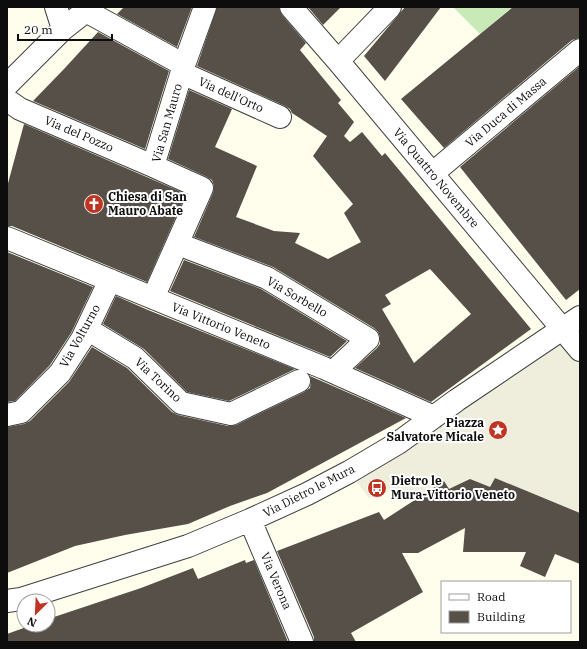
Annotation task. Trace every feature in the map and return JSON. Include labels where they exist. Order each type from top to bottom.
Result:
[{"type":"street","points":[[56,7],[63,29]]},
{"type":"street","name":"Via San Mauro","points":[[153,298],[202,188],[153,166],[183,69],[205,7]]},
{"type":"street","name":"Via Quattro Novembre","points":[[291,7],[433,173],[572,323],[580,350]]},
{"type":"street","points":[[338,61],[390,7]]},
{"type":"street","points":[[7,85],[63,29],[88,9]]},
{"type":"street","name":"Via dell'Orto","points":[[88,9],[183,69],[280,116]]},
{"type":"street","name":"Via Duca di Massa","points":[[433,173],[580,50]]},
{"type":"street","name":"Via del Pozzo","points":[[7,100],[20,109],[153,166]]},
{"type":"street","name":"Via Vittorio Veneto","points":[[7,238],[333,372],[434,417]]},
{"type":"street","name":"Via Sorbello","points":[[178,244],[267,278],[368,339],[333,372]]},
{"type":"street","name":"Via Volturno","points":[[7,415],[21,412],[60,373],[87,329],[110,280]]},
{"type":"street","name":"Via Dietro le Mura","points":[[7,602],[188,546],[307,494],[349,472],[398,443],[464,395],[572,323]]},
{"type":"street","name":"Via Torino","points":[[87,329],[135,358],[181,404],[232,414],[299,381]]},
{"type":"street","name":"Via Verona","points":[[250,520],[302,642]]},
{"type":"green space","points":[[453,7],[530,7],[511,8],[480,34]]},
{"type":"shaded area","name":"Piazza Salvatore Micale","points":[[563,330],[580,350],[580,513],[495,478],[490,487],[449,489],[443,482],[413,501],[390,489],[369,498],[349,472]]},
{"type":"building","points":[[124,7],[192,7],[177,47],[117,14]]},
{"type":"building","points":[[217,7],[279,7],[282,15],[306,43],[300,50],[341,100],[338,103],[354,122],[344,136],[350,142],[362,132],[382,156],[385,153],[531,329],[431,402],[355,368],[380,344],[378,332],[374,328],[273,267],[194,237],[213,193],[214,186],[212,180],[168,159],[189,90],[232,109],[215,147],[257,166],[236,217],[274,231],[300,233],[295,243],[328,259],[361,242],[344,213],[353,204],[313,156],[327,136],[292,113],[290,109],[285,106],[197,66]],"holes":[[[430,269],[471,314],[414,363],[382,309],[391,304],[385,295]]]},
{"type":"building","points":[[308,7],[341,7],[323,25]]},
{"type":"building","points":[[405,7],[441,7],[385,81],[364,56]]},
{"type":"building","points":[[513,7],[580,7],[580,38],[572,40],[444,148],[401,99]]},
{"type":"building","points":[[98,32],[169,71],[145,149],[33,101]]},
{"type":"building","points":[[580,66],[580,289],[566,300],[460,167]]},
{"type":"building","name":"Chiesa di San Mauro Abate","points":[[24,124],[186,194],[147,282],[12,226],[7,226],[7,187]]},
{"type":"building","points":[[7,252],[93,287],[71,333],[50,365],[15,401],[7,402]]},
{"type":"building","points":[[184,260],[261,289],[347,341],[330,357],[170,291]]},
{"type":"building","points":[[116,296],[295,369],[229,401],[187,392],[144,349],[103,324]]},
{"type":"building","points":[[92,347],[127,368],[172,412],[178,415],[228,426],[236,425],[304,392],[310,388],[310,376],[406,418],[267,493],[230,506],[188,524],[125,535],[75,546],[7,573],[7,427],[24,424],[30,421],[69,382]]},
{"type":"building","points":[[495,478],[580,513],[580,564],[555,554],[545,577],[520,566],[526,552],[463,552],[465,528],[418,553],[402,553],[423,592],[351,633],[356,642],[314,642],[314,637],[277,551],[379,512],[384,520],[444,481],[449,489],[470,479],[490,487]]},
{"type":"building","points":[[245,560],[246,563],[254,560],[288,642],[7,642],[7,634],[16,631],[16,633],[56,633],[56,616],[141,588],[193,568],[198,579]]},
{"type":"place","name":"Chiesa di San Mauro Abate","points":[[94,204]]},
{"type":"place","name":"Piazza Salvatore Micale","points":[[498,430]]},
{"type":"place","name":"Dietro le Mura-Vittorio Veneto","points":[[377,488]]}]
